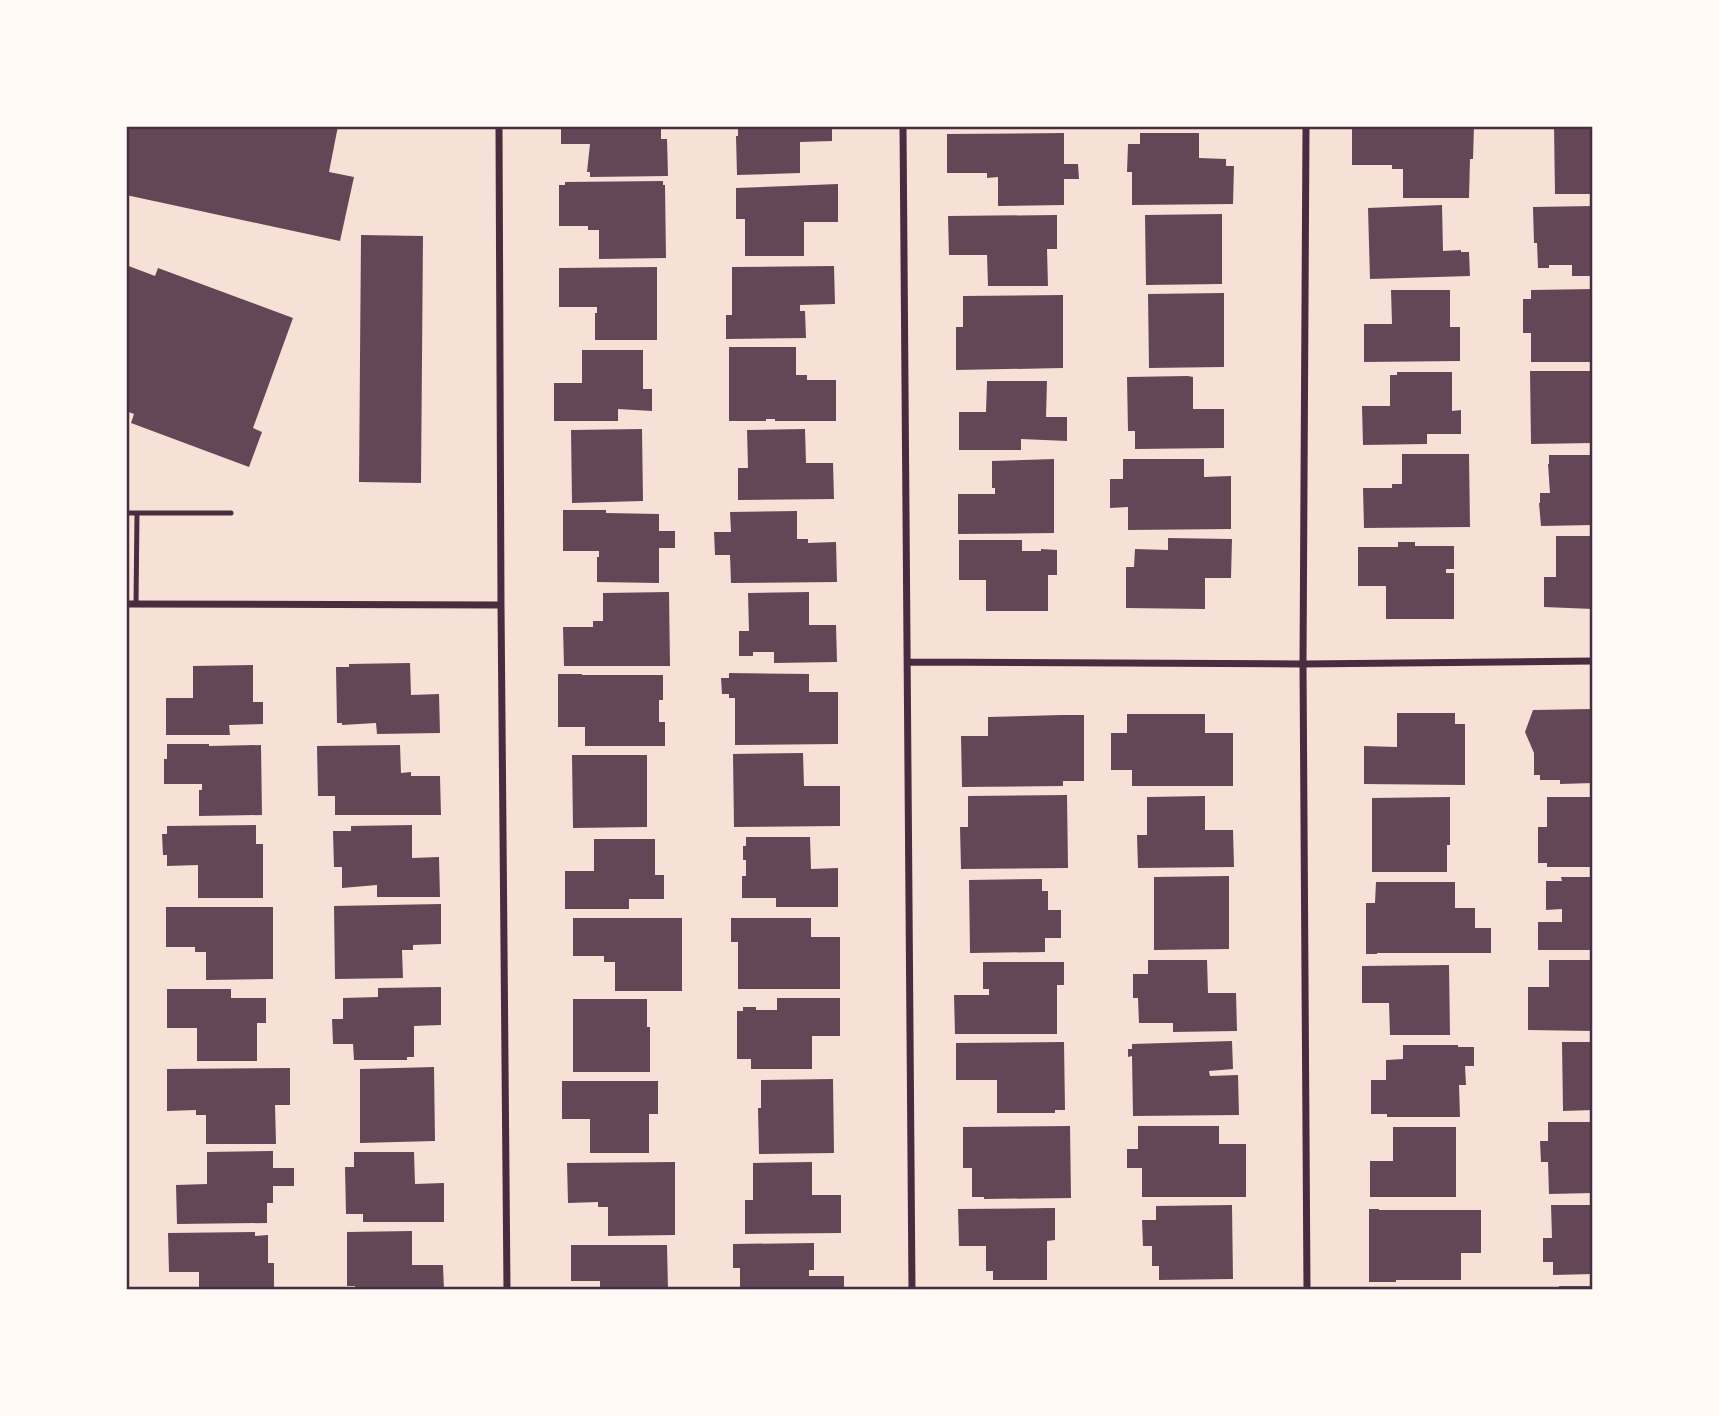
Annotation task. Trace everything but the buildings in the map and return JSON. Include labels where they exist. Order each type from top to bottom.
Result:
[{"type":"street","points":[[499,126],[507,1290]]},
{"type":"street","points":[[903,126],[912,1290]]},
{"type":"street","points":[[1306,126],[1303,664],[1307,1290]]},
{"type":"street","points":[[126,604],[501,605]]},
{"type":"street","points":[[908,662],[1303,664],[1593,661]]},
{"type":"lane","points":[[126,513],[231,513]]},
{"type":"lane","points":[[136,604],[137,513]]}]
